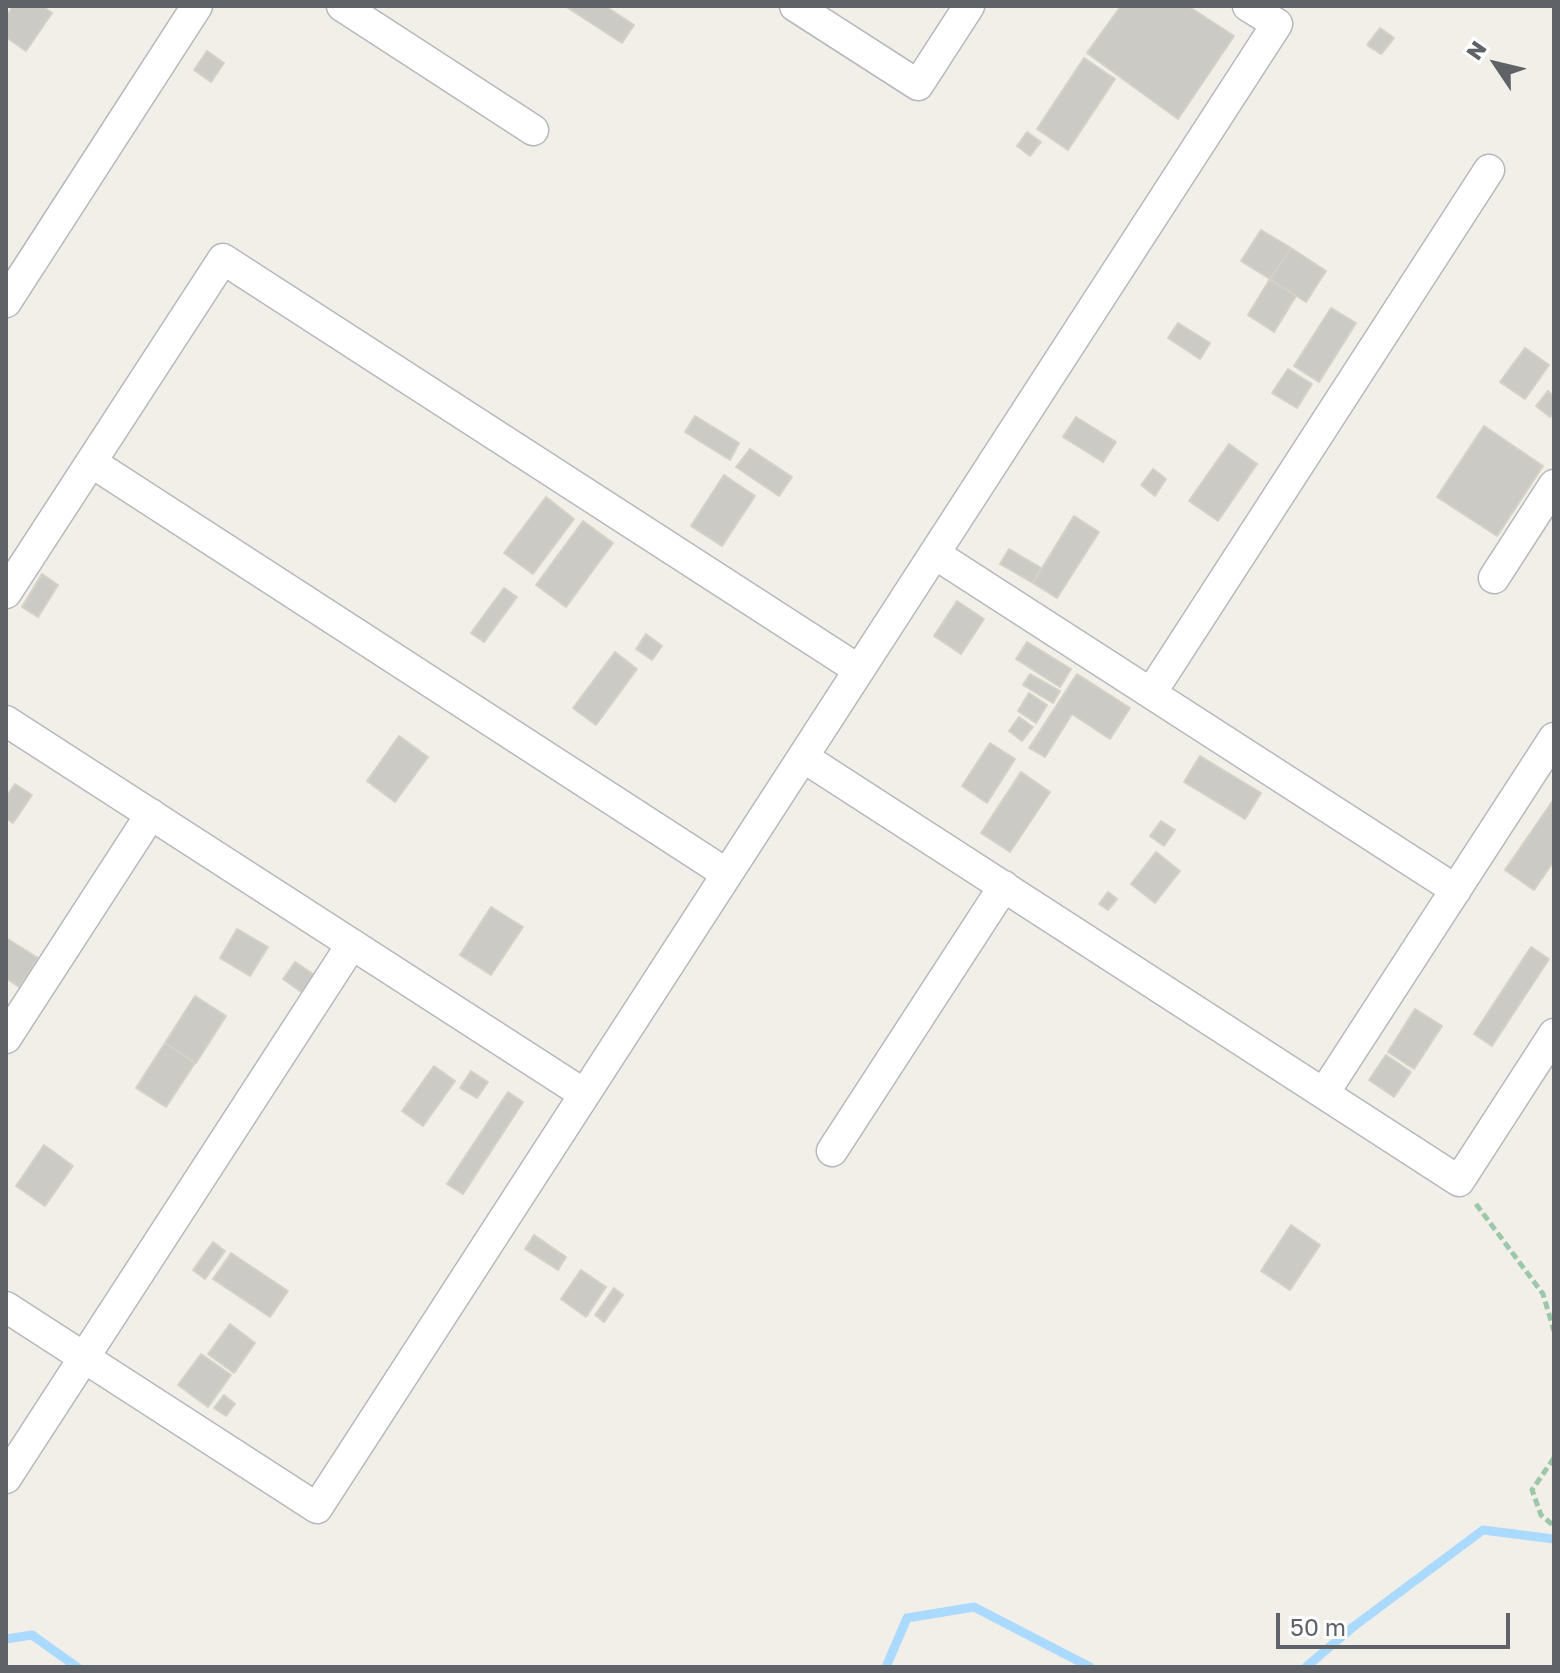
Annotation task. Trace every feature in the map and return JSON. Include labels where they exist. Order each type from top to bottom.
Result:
[{"type":"street","points":[[6,302],[197,6]]},
{"type":"street","points":[[342,6],[533,130]]},
{"type":"street","points":[[795,6],[918,85],[969,6]]},
{"type":"street","points":[[6,1307],[317,1508],[1277,24],[1248,6]]},
{"type":"street","points":[[1151,693],[1489,170]]},
{"type":"street","points":[[6,593],[223,259],[859,670]]},
{"type":"street","points":[[91,462],[727,874]]},
{"type":"street","points":[[1494,578],[1554,485]]},
{"type":"street","points":[[935,554],[1456,890]]},
{"type":"street","points":[[6,721],[584,1094]]},
{"type":"street","points":[[1324,1093],[1554,738]]},
{"type":"street","points":[[803,757],[1459,1181],[1554,1034]]},
{"type":"street","points":[[6,1038],[151,814]]},
{"type":"street","points":[[832,1151],[1004,886]]},
{"type":"street","points":[[6,1478],[352,944]]},
{"type":"path","points":[[1459,1181],[1543,1294],[1554,1331]]},
{"type":"path","points":[[1554,1458],[1532,1490],[1541,1515],[1554,1526]]},
{"type":"building","points":[[13,6],[42,6],[52,13],[26,51],[6,37],[6,17]]},
{"type":"building","points":[[565,6],[605,6],[634,25],[622,43]]},
{"type":"building","points":[[1121,6],[1188,6],[1234,36],[1178,119],[1087,53]]},
{"type":"building","points":[[1380,28],[1394,38],[1381,54],[1367,45]]},
{"type":"building","points":[[207,51],[224,63],[211,82],[194,70]]},
{"type":"building","points":[[1084,58],[1115,79],[1068,150],[1037,129]]},
{"type":"building","points":[[1027,132],[1041,142],[1030,156],[1017,146]]},
{"type":"building","points":[[1261,230],[1291,248],[1270,279],[1241,261]]},
{"type":"building","points":[[1291,248],[1326,271],[1306,302],[1270,279]]},
{"type":"building","points":[[1270,279],[1296,296],[1274,332],[1248,315]]},
{"type":"building","points":[[1331,308],[1356,323],[1319,382],[1294,366]]},
{"type":"building","points":[[1178,323],[1210,343],[1200,359],[1168,338]]},
{"type":"building","points":[[1525,348],[1549,365],[1525,399],[1500,382]]},
{"type":"building","points":[[1288,369],[1312,384],[1297,408],[1272,393]]},
{"type":"building","points":[[1548,391],[1554,396],[1554,412],[1550,417],[1536,406]]},
{"type":"building","points":[[695,416],[739,443],[730,460],[685,432]]},
{"type":"building","points":[[1076,417],[1116,442],[1103,462],[1063,437]]},
{"type":"building","points":[[1484,426],[1543,466],[1497,536],[1437,497]]},
{"type":"building","points":[[1229,444],[1257,464],[1218,521],[1189,501]]},
{"type":"building","points":[[750,449],[792,477],[779,496],[736,467]]},
{"type":"building","points":[[1153,469],[1166,479],[1155,496],[1141,485]]},
{"type":"building","points":[[724,475],[755,496],[722,546],[691,526]]},
{"type":"building","points":[[546,497],[574,519],[533,574],[504,553]]},
{"type":"building","points":[[1074,516],[1099,532],[1057,598],[1033,583]]},
{"type":"building","points":[[583,521],[613,543],[566,607],[536,585]]},
{"type":"building","points":[[1009,549],[1041,568],[1033,583],[1000,564]]},
{"type":"building","points":[[42,574],[58,585],[38,617],[22,607]]},
{"type":"building","points":[[504,588],[517,597],[484,642],[471,633]]},
{"type":"building","points":[[957,601],[984,619],[961,654],[934,636]]},
{"type":"building","points":[[646,634],[662,646],[652,660],[636,649]]},
{"type":"building","points":[[1027,642],[1071,669],[1060,687],[1016,659]]},
{"type":"building","points":[[615,652],[637,669],[596,725],[573,708]]},
{"type":"building","points":[[1030,674],[1060,691],[1053,703],[1023,685]]},
{"type":"building","points":[[1077,674],[1130,708],[1110,739],[1072,714],[1045,757],[1029,748]]},
{"type":"building","points":[[1029,693],[1047,705],[1036,723],[1018,711]]},
{"type":"building","points":[[1019,717],[1033,727],[1022,741],[1009,731]]},
{"type":"building","points":[[399,736],[428,757],[395,802],[367,781]]},
{"type":"building","points":[[990,743],[1015,759],[987,803],[962,786]]},
{"type":"building","points":[[1200,756],[1261,793],[1245,819],[1184,782]]},
{"type":"building","points":[[1021,772],[1050,792],[1010,852],[981,833]]},
{"type":"building","points":[[15,784],[32,795],[13,823],[6,818],[6,797]]},
{"type":"building","points":[[1554,799],[1554,861],[1534,890],[1505,870]]},
{"type":"building","points":[[1161,821],[1175,830],[1164,846],[1150,836]]},
{"type":"building","points":[[1156,852],[1180,871],[1155,903],[1131,884]]},
{"type":"building","points":[[1108,892],[1117,899],[1108,910],[1099,904]]},
{"type":"building","points":[[491,907],[523,927],[491,975],[460,955]]},
{"type":"building","points":[[237,929],[268,947],[250,976],[220,958]]},
{"type":"building","points":[[6,938],[38,958],[19,987],[6,978]]},
{"type":"building","points":[[1531,947],[1549,959],[1492,1046],[1474,1034]]},
{"type":"building","points":[[295,962],[319,978],[307,996],[283,979]]},
{"type":"building","points":[[195,996],[226,1016],[196,1063],[165,1043]]},
{"type":"building","points":[[1415,1009],[1442,1026],[1414,1069],[1388,1052]]},
{"type":"building","points":[[165,1043],[195,1063],[166,1107],[136,1088]]},
{"type":"building","points":[[1386,1055],[1411,1072],[1394,1097],[1369,1080]]},
{"type":"building","points":[[434,1066],[455,1081],[423,1126],[402,1111]]},
{"type":"building","points":[[471,1071],[488,1082],[477,1098],[460,1088]]},
{"type":"building","points":[[508,1092],[523,1102],[463,1194],[447,1184]]},
{"type":"building","points":[[44,1145],[73,1166],[45,1206],[16,1186]]},
{"type":"building","points":[[1291,1225],[1320,1245],[1290,1290],[1261,1271]]},
{"type":"building","points":[[534,1235],[566,1257],[558,1270],[525,1249]]},
{"type":"building","points":[[213,1242],[225,1251],[205,1279],[193,1270]]},
{"type":"building","points":[[231,1253],[288,1291],[270,1317],[213,1279]]},
{"type":"building","points":[[581,1270],[606,1287],[586,1317],[561,1299]]},
{"type":"building","points":[[614,1288],[623,1295],[604,1322],[595,1315]]},
{"type":"building","points":[[230,1324],[255,1343],[234,1373],[208,1354]]},
{"type":"building","points":[[201,1354],[231,1375],[208,1407],[178,1385]]},
{"type":"building","points":[[224,1395],[235,1404],[226,1416],[214,1408]]},
{"type":"waterway","points":[[1306,1667],[1353,1627],[1483,1530],[1554,1539]]},
{"type":"waterway","points":[[886,1667],[907,1618],[974,1607],[1090,1667]]},
{"type":"waterway","points":[[6,1639],[32,1635],[77,1667]]}]
